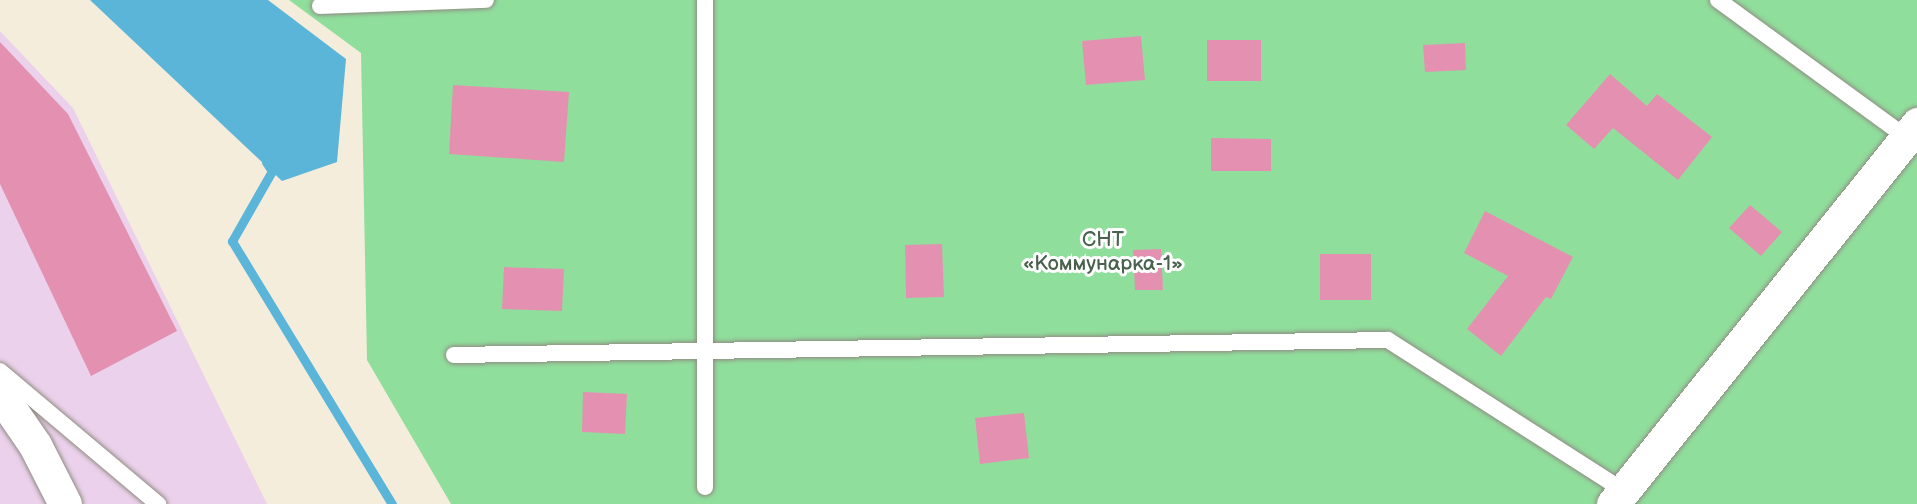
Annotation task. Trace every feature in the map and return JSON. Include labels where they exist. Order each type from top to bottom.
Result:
[{"type":"street","points":[[1618,497],[1912,131]]},
{"type":"street","points":[[0,394],[35,445],[65,504]]},
{"type":"lane","points":[[320,6],[486,0]]},
{"type":"lane","points":[[705,0],[705,488]]},
{"type":"lane","points":[[1718,0],[1912,131]]},
{"type":"lane","points":[[454,355],[1388,340],[1618,497]]},
{"type":"lane","points":[[0,372],[158,504]]},
{"type":"shaded area","points":[[0,31],[73,108],[267,504],[0,504]]},
{"type":"green space","name":"СНТ «Коммунарка-1»","points":[[289,0],[1917,0],[1917,504],[451,504],[367,360],[361,53]]},
{"type":"water","points":[[90,0],[268,0],[346,59],[337,162],[282,181]]},
{"type":"building","points":[[1141,36],[1145,80],[1086,85],[1082,41]]},
{"type":"building","points":[[1207,40],[1261,40],[1261,81],[1207,81]]},
{"type":"building","points":[[0,42],[68,114],[177,331],[91,376],[0,184]]},
{"type":"building","points":[[1465,43],[1466,70],[1425,72],[1423,45]]},
{"type":"building","points":[[1610,74],[1647,106],[1657,94],[1712,137],[1678,180],[1613,128],[1594,149],[1566,125]]},
{"type":"building","points":[[453,85],[569,92],[564,162],[449,154]]},
{"type":"building","points":[[1211,138],[1271,139],[1271,171],[1211,171]]},
{"type":"building","points":[[1750,205],[1782,232],[1761,256],[1729,228]]},
{"type":"building","points":[[1485,211],[1573,257],[1551,299],[1546,297],[1501,356],[1467,329],[1508,276],[1464,253]]},
{"type":"building","points":[[942,244],[944,297],[906,298],[905,245]]},
{"type":"building","points":[[1161,249],[1163,290],[1135,290],[1133,250]]},
{"type":"building","points":[[1320,254],[1371,254],[1371,300],[1320,300]]},
{"type":"building","points":[[504,267],[564,269],[562,311],[502,309]]},
{"type":"building","points":[[583,392],[627,394],[625,434],[582,432]]},
{"type":"building","points":[[1024,413],[1029,458],[980,464],[975,418]]},
{"type":"waterway","points":[[266,162],[272,171],[232,241],[392,504]]}]
